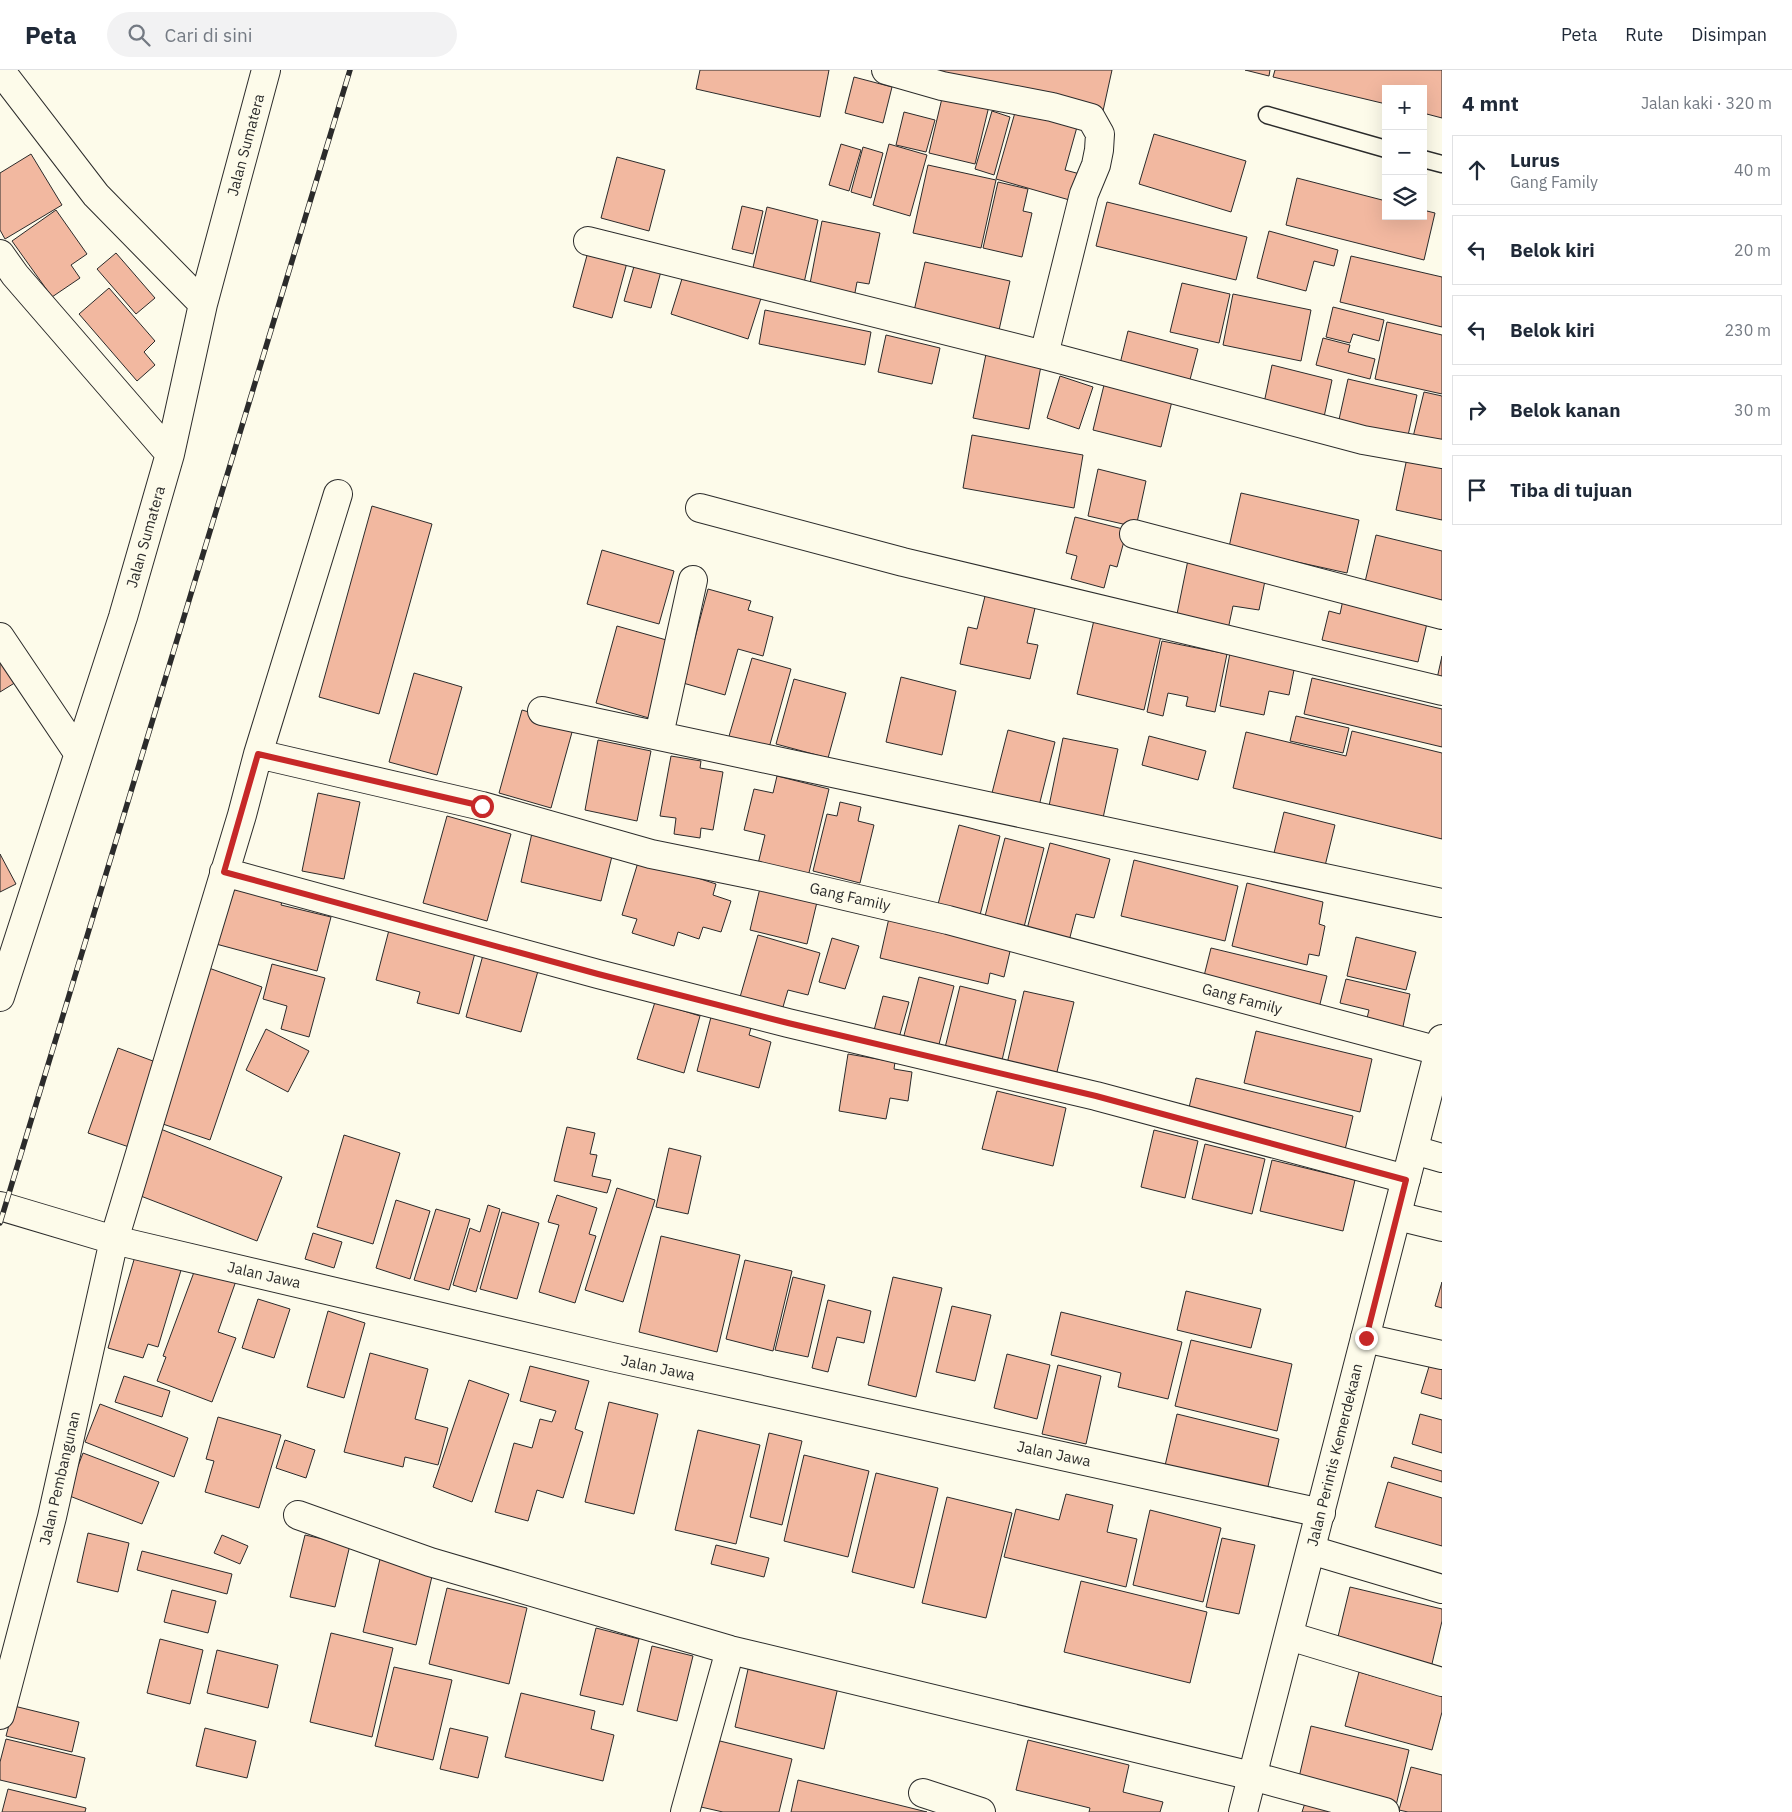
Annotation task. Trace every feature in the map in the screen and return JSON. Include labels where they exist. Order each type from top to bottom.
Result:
[{"type":"street","points":[[0,70],[96,195],[203,304]]},
{"type":"street","name":"Jalan Sumatera","points":[[0,997],[123,617],[170,454],[203,304],[266,70]]},
{"type":"street","points":[[886,70],[942,86],[1052,108],[1091,118],[1100,134],[1096,165],[1084,194],[1044,355]]},
{"type":"street","points":[[588,241],[1044,355],[1363,440],[1442,454]]},
{"type":"street","points":[[0,254],[15,276],[170,454]]},
{"type":"street","name":"Jalan Pembangunan","points":[[0,1715],[52,1517],[114,1240],[258,754],[338,494]]},
{"type":"street","points":[[700,508],[903,562],[1442,691]]},
{"type":"street","points":[[1134,534],[1442,615]]},
{"type":"street","points":[[659,735],[692,580]]},
{"type":"street","points":[[0,637],[78,753]]},
{"type":"street","points":[[542,711],[1442,903]]},
{"type":"street","name":"Gang Family","points":[[258,754],[482,806],[651,854],[759,876],[948,920],[1440,1045]]},
{"type":"street","points":[[224,872],[598,974],[788,1023],[1096,1096],[1406,1180]]},
{"type":"street","name":"Jalan Perintis Kemerdekaan","points":[[1243,1812],[1440,1045]]},
{"type":"street","points":[[1414,1150],[1442,1158]]},
{"type":"street","name":"Jalan Jawa","points":[[0,1206],[114,1240],[612,1357],[1321,1513]]},
{"type":"street","points":[[1397,1216],[1442,1227]]},
{"type":"street","points":[[1366,1338],[1442,1355]]},
{"type":"street","points":[[298,1515],[430,1562],[730,1650],[1252,1776],[1385,1812]]},
{"type":"street","points":[[1311,1550],[1442,1589]]},
{"type":"street","points":[[1289,1636],[1442,1682]]},
{"type":"street","points":[[685,1812],[730,1650]]},
{"type":"street","points":[[922,1793],[980,1812]]},
{"type":"lane","points":[[1267,115],[1382,148]]},
{"type":"lane","points":[[1427,160],[1442,164]]},
{"type":"building","points":[[700,70],[829,70],[820,117],[696,89]]},
{"type":"building","points":[[935,70],[1112,70],[1103,111]]},
{"type":"building","points":[[1245,70],[1270,70],[1269,76]]},
{"type":"building","points":[[1275,70],[1442,70],[1442,118],[1427,114],[1427,85],[1382,85],[1382,103],[1273,77]]},
{"type":"building","points":[[854,77],[892,87],[883,123],[845,113]]},
{"type":"building","points":[[943,94],[989,106],[975,164],[929,153]]},
{"type":"building","points":[[1016,109],[1077,127],[1065,170],[1080,174],[1073,201],[996,179]]},
{"type":"building","points":[[992,111],[1010,117],[994,175],[975,169]]},
{"type":"building","points":[[904,112],[935,120],[926,152],[896,145]]},
{"type":"building","points":[[1154,134],[1246,161],[1231,212],[1139,184]]},
{"type":"building","points":[[841,144],[861,150],[849,191],[829,185]]},
{"type":"building","points":[[889,144],[927,155],[910,216],[873,205]]},
{"type":"building","points":[[863,147],[883,153],[871,198],[851,192]]},
{"type":"building","points":[[31,154],[62,205],[5,239],[0,230],[0,173]]},
{"type":"building","points":[[617,157],[665,170],[649,231],[601,218]]},
{"type":"building","points":[[928,165],[996,180],[981,248],[913,233]]},
{"type":"building","points":[[1297,178],[1382,200],[1382,220],[1427,220],[1427,211],[1435,213],[1424,260],[1286,225]]},
{"type":"building","points":[[998,182],[1028,189],[1023,211],[1032,213],[1022,257],[983,248]]},
{"type":"building","points":[[1107,202],[1247,237],[1236,280],[1096,246]]},
{"type":"building","points":[[742,206],[763,211],[753,254],[732,249]]},
{"type":"building","points":[[767,207],[818,220],[804,283],[751,276]]},
{"type":"building","points":[[56,210],[87,254],[71,265],[80,278],[52,297],[12,241]]},
{"type":"building","points":[[822,221],[880,233],[869,284],[857,282],[853,303],[808,294]]},
{"type":"building","points":[[1269,231],[1338,250],[1334,266],[1314,261],[1306,291],[1257,278]]},
{"type":"building","points":[[589,248],[628,259],[612,318],[573,307]]},
{"type":"building","points":[[116,253],[155,298],[136,314],[97,269]]},
{"type":"building","points":[[637,256],[663,264],[651,308],[624,301]]},
{"type":"building","points":[[1351,256],[1442,277],[1442,327],[1340,302]]},
{"type":"building","points":[[925,262],[1010,281],[997,339],[912,320]]},
{"type":"building","points":[[686,266],[763,292],[748,339],[671,314]]},
{"type":"building","points":[[1182,283],[1230,294],[1219,343],[1170,332]]},
{"type":"building","points":[[109,288],[155,341],[144,352],[155,365],[137,381],[79,314]]},
{"type":"building","points":[[1233,294],[1311,310],[1301,361],[1223,345]]},
{"type":"building","points":[[1333,307],[1384,320],[1379,341],[1353,334],[1350,343],[1326,337]]},
{"type":"building","points":[[765,310],[871,332],[865,365],[759,344]]},
{"type":"building","points":[[1387,322],[1442,335],[1442,394],[1375,379]]},
{"type":"building","points":[[1128,331],[1198,349],[1187,391],[1118,372]]},
{"type":"building","points":[[886,335],[940,348],[932,384],[878,372]]},
{"type":"building","points":[[1323,338],[1350,345],[1348,352],[1375,359],[1370,379],[1316,365]]},
{"type":"building","points":[[986,354],[1041,366],[1029,429],[973,418]]},
{"type":"building","points":[[1272,365],[1332,380],[1324,417],[1264,403]]},
{"type":"building","points":[[1060,376],[1093,387],[1079,429],[1047,418]]},
{"type":"building","points":[[1348,379],[1417,395],[1407,440],[1338,424]]},
{"type":"building","points":[[1104,385],[1172,401],[1161,447],[1093,430]]},
{"type":"building","points":[[1424,392],[1442,396],[1442,444],[1413,437]]},
{"type":"building","points":[[972,435],[1083,455],[1074,508],[963,488]]},
{"type":"building","points":[[1407,458],[1442,466],[1442,520],[1396,510]]},
{"type":"building","points":[[1098,469],[1146,481],[1136,527],[1088,516]]},
{"type":"building","points":[[1241,493],[1359,520],[1347,573],[1229,547]]},
{"type":"building","points":[[372,506],[432,524],[379,714],[319,697]]},
{"type":"building","points":[[1075,517],[1127,530],[1117,567],[1110,565],[1104,588],[1071,579],[1077,556],[1066,553]]},
{"type":"building","points":[[1376,535],[1442,551],[1442,602],[1365,582]]},
{"type":"building","points":[[602,550],[674,571],[659,624],[587,604]]},
{"type":"building","points":[[1189,555],[1267,571],[1259,610],[1233,606],[1227,634],[1175,624]]},
{"type":"building","points":[[708,589],[751,601],[748,610],[773,617],[763,656],[738,649],[725,695],[683,683]]},
{"type":"building","points":[[986,592],[1036,604],[1027,643],[1038,645],[1030,679],[960,664],[968,627],[977,629]]},
{"type":"building","points":[[1344,595],[1428,619],[1418,662],[1322,640],[1329,611],[1340,614]]},
{"type":"building","points":[[1094,620],[1161,636],[1144,710],[1077,694]]},
{"type":"building","points":[[617,626],[670,641],[649,718],[596,703]]},
{"type":"building","points":[[1162,641],[1227,654],[1215,712],[1186,706],[1188,697],[1168,693],[1163,716],[1147,712]]},
{"type":"building","points":[[0,647],[21,679],[0,692]]},
{"type":"building","points":[[1230,653],[1295,665],[1289,695],[1269,691],[1264,715],[1220,706]]},
{"type":"building","points":[[1442,656],[1442,684],[1436,683]]},
{"type":"building","points":[[752,658],[791,669],[767,755],[727,743]]},
{"type":"building","points":[[414,673],[462,687],[437,775],[389,762]]},
{"type":"building","points":[[901,677],[956,691],[942,755],[886,742]]},
{"type":"building","points":[[1312,678],[1442,709],[1442,747],[1304,714]]},
{"type":"building","points":[[794,679],[846,693],[828,758],[776,744]]},
{"type":"building","points":[[522,710],[574,725],[551,808],[499,793]]},
{"type":"building","points":[[1296,716],[1349,728],[1343,753],[1290,741]]},
{"type":"building","points":[[1008,730],[1055,742],[1038,810],[991,797]]},
{"type":"building","points":[[1352,731],[1442,753],[1442,839],[1233,788],[1246,732],[1346,756]]},
{"type":"building","points":[[1149,736],[1206,751],[1198,780],[1142,765]]},
{"type":"building","points":[[1063,738],[1118,749],[1103,818],[1049,806]]},
{"type":"building","points":[[598,740],[651,751],[637,821],[585,810]]},
{"type":"building","points":[[671,756],[701,761],[700,768],[723,772],[713,830],[701,828],[700,838],[674,834],[676,818],[660,816]]},
{"type":"building","points":[[777,776],[829,789],[807,881],[757,868],[765,835],[744,830],[754,789],[773,793]]},
{"type":"building","points":[[318,793],[360,802],[344,879],[302,871]]},
{"type":"building","points":[[840,802],[861,807],[858,821],[874,825],[860,883],[813,871],[827,814],[837,816]]},
{"type":"building","points":[[1284,812],[1335,825],[1324,870],[1273,857]]},
{"type":"building","points":[[447,816],[511,834],[487,921],[423,903]]},
{"type":"building","points":[[959,825],[1000,836],[979,919],[937,908]]},
{"type":"building","points":[[532,833],[613,852],[601,901],[521,882]]},
{"type":"building","points":[[1005,838],[1044,848],[1021,939],[982,928]]},
{"type":"building","points":[[1050,843],[1110,859],[1094,918],[1076,914],[1069,941],[1027,929]]},
{"type":"building","points":[[0,854],[16,884],[0,892]]},
{"type":"building","points":[[639,859],[716,884],[713,895],[731,901],[721,932],[703,927],[699,939],[678,932],[674,946],[632,933],[637,919],[622,915]]},
{"type":"building","points":[[1134,860],[1238,886],[1225,941],[1121,916]]},
{"type":"building","points":[[232,882],[284,895],[281,905],[331,917],[317,971],[216,944]]},
{"type":"building","points":[[1247,883],[1323,902],[1319,924],[1325,926],[1319,956],[1309,954],[1307,965],[1232,946]]},
{"type":"building","points":[[760,888],[817,902],[807,944],[750,930]]},
{"type":"building","points":[[889,918],[1011,947],[1004,977],[990,973],[988,984],[880,958]]},
{"type":"building","points":[[389,930],[475,953],[459,1014],[417,1003],[420,992],[376,980]]},
{"type":"building","points":[[758,935],[820,953],[808,995],[788,990],[780,1017],[738,1004]]},
{"type":"building","points":[[1356,937],[1416,952],[1406,990],[1347,976]]},
{"type":"building","points":[[832,938],[859,946],[845,989],[819,982]]},
{"type":"building","points":[[1211,948],[1327,976],[1319,1008],[1203,980]]},
{"type":"building","points":[[483,955],[538,971],[521,1032],[466,1017]]},
{"type":"building","points":[[272,964],[325,978],[309,1037],[281,1029],[287,1006],[263,999]]},
{"type":"building","points":[[206,967],[262,987],[210,1140],[154,1121]]},
{"type":"building","points":[[919,977],[954,986],[936,1056],[901,1047]]},
{"type":"building","points":[[1346,979],[1410,994],[1402,1031],[1366,1022],[1369,1010],[1340,1003]]},
{"type":"building","points":[[960,986],[1016,1000],[1000,1069],[943,1056]]},
{"type":"building","points":[[1024,991],[1074,1002],[1055,1080],[1006,1068]]},
{"type":"building","points":[[883,996],[909,1002],[897,1045],[872,1038]]},
{"type":"building","points":[[655,1002],[700,1016],[684,1073],[637,1059]]},
{"type":"building","points":[[711,1017],[751,1028],[749,1035],[771,1042],[759,1088],[697,1071]]},
{"type":"building","points":[[266,1029],[309,1051],[288,1092],[246,1070]]},
{"type":"building","points":[[1256,1031],[1372,1059],[1360,1112],[1244,1083]]},
{"type":"building","points":[[118,1048],[161,1064],[132,1148],[88,1133]]},
{"type":"building","points":[[848,1054],[895,1062],[894,1069],[912,1072],[908,1101],[890,1098],[886,1119],[839,1111]]},
{"type":"building","points":[[1196,1078],[1353,1116],[1344,1154],[1187,1116]]},
{"type":"building","points":[[997,1091],[1066,1108],[1053,1166],[982,1149]]},
{"type":"building","points":[[567,1127],[595,1133],[590,1154],[597,1155],[592,1176],[611,1180],[607,1193],[554,1181]]},
{"type":"building","points":[[158,1128],[282,1177],[257,1241],[133,1193]]},
{"type":"building","points":[[1154,1130],[1198,1141],[1185,1198],[1141,1187]]},
{"type":"building","points":[[344,1135],[400,1153],[373,1244],[317,1227]]},
{"type":"building","points":[[1205,1144],[1265,1159],[1252,1214],[1192,1199]]},
{"type":"building","points":[[669,1148],[701,1156],[688,1214],[656,1207]]},
{"type":"building","points":[[1272,1160],[1355,1180],[1343,1231],[1260,1211]]},
{"type":"building","points":[[617,1188],[655,1200],[623,1302],[585,1290]]},
{"type":"building","points":[[557,1195],[597,1208],[589,1234],[596,1236],[575,1303],[539,1292],[559,1225],[548,1222]]},
{"type":"building","points":[[396,1200],[430,1211],[410,1279],[376,1268]]},
{"type":"building","points":[[488,1205],[500,1209],[476,1292],[453,1285],[470,1228],[480,1232]]},
{"type":"building","points":[[436,1209],[470,1219],[449,1290],[414,1280]]},
{"type":"building","points":[[502,1212],[539,1223],[517,1299],[480,1289]]},
{"type":"building","points":[[313,1233],[342,1242],[334,1268],[305,1259]]},
{"type":"building","points":[[661,1236],[740,1255],[717,1352],[639,1332]]},
{"type":"building","points":[[136,1253],[182,1267],[158,1347],[148,1344],[143,1358],[108,1348]]},
{"type":"building","points":[[745,1260],[792,1271],[773,1351],[726,1339]]},
{"type":"building","points":[[197,1264],[237,1278],[218,1332],[236,1338],[212,1402],[157,1381],[166,1357],[163,1356]]},
{"type":"building","points":[[793,1277],[825,1285],[808,1357],[775,1350]]},
{"type":"building","points":[[893,1277],[942,1288],[916,1397],[868,1385]]},
{"type":"building","points":[[1442,1282],[1442,1308],[1435,1306]]},
{"type":"building","points":[[1186,1291],[1261,1309],[1251,1348],[1177,1330]]},
{"type":"building","points":[[258,1299],[290,1309],[274,1358],[242,1348]]},
{"type":"building","points":[[828,1300],[871,1311],[864,1343],[837,1337],[828,1372],[812,1368]]},
{"type":"building","points":[[952,1306],[991,1315],[975,1381],[936,1372]]},
{"type":"building","points":[[328,1311],[365,1323],[344,1398],[307,1387]]},
{"type":"building","points":[[1061,1312],[1182,1342],[1168,1399],[1118,1387],[1121,1373],[1051,1355]]},
{"type":"building","points":[[1191,1340],[1292,1364],[1277,1431],[1175,1406]]},
{"type":"building","points":[[370,1353],[428,1369],[415,1419],[448,1428],[438,1465],[405,1457],[403,1467],[344,1452]]},
{"type":"building","points":[[1007,1354],[1050,1365],[1037,1419],[994,1408]]},
{"type":"building","points":[[1431,1360],[1442,1363],[1442,1399],[1421,1393]]},
{"type":"building","points":[[1058,1365],[1101,1376],[1086,1444],[1042,1434]]},
{"type":"building","points":[[530,1366],[589,1381],[575,1429],[583,1432],[563,1498],[537,1490],[528,1521],[495,1512],[514,1443],[532,1448],[540,1419],[552,1422],[556,1411],[520,1401]]},
{"type":"building","points":[[124,1376],[170,1391],[162,1417],[115,1402]]},
{"type":"building","points":[[469,1380],[509,1394],[472,1502],[433,1487]]},
{"type":"building","points":[[609,1402],[658,1414],[634,1514],[585,1502]]},
{"type":"building","points":[[100,1404],[188,1438],[174,1477],[85,1442]]},
{"type":"building","points":[[1177,1414],[1279,1439],[1266,1495],[1164,1470]]},
{"type":"building","points":[[1420,1414],[1442,1420],[1442,1453],[1412,1444]]},
{"type":"building","points":[[218,1417],[281,1435],[259,1508],[205,1492],[214,1461],[206,1459]]},
{"type":"building","points":[[698,1430],[760,1445],[736,1544],[675,1530]]},
{"type":"building","points":[[769,1433],[802,1441],[782,1525],[750,1517]]},
{"type":"building","points":[[285,1440],[315,1450],[306,1478],[276,1468]]},
{"type":"building","points":[[83,1453],[159,1482],[142,1524],[67,1495]]},
{"type":"building","points":[[804,1455],[869,1471],[848,1557],[784,1541]]},
{"type":"building","points":[[1394,1457],[1442,1471],[1442,1482],[1391,1467]]},
{"type":"building","points":[[876,1473],[938,1488],[914,1588],[852,1572]]},
{"type":"building","points":[[1388,1482],[1442,1498],[1442,1546],[1375,1527]]},
{"type":"building","points":[[1066,1494],[1113,1505],[1107,1532],[1137,1539],[1126,1587],[1004,1557],[1016,1509],[1059,1520]]},
{"type":"building","points":[[947,1497],[1012,1513],[986,1618],[922,1603]]},
{"type":"building","points":[[1150,1510],[1221,1528],[1203,1602],[1133,1585]]},
{"type":"building","points":[[88,1533],[129,1543],[118,1592],[77,1582]]},
{"type":"building","points":[[222,1535],[248,1546],[240,1564],[214,1553]]},
{"type":"building","points":[[305,1535],[350,1545],[335,1607],[290,1597]]},
{"type":"building","points":[[1222,1538],[1255,1545],[1239,1614],[1206,1607]]},
{"type":"building","points":[[716,1545],[769,1558],[764,1577],[711,1564]]},
{"type":"building","points":[[142,1551],[232,1574],[227,1594],[137,1570]]},
{"type":"building","points":[[380,1559],[433,1572],[416,1645],[363,1632]]},
{"type":"building","points":[[1081,1581],[1207,1612],[1190,1683],[1064,1652]]},
{"type":"building","points":[[1350,1587],[1442,1609],[1442,1621],[1431,1668],[1336,1645]]},
{"type":"building","points":[[447,1588],[527,1608],[509,1684],[429,1664]]},
{"type":"building","points":[[172,1590],[216,1601],[208,1633],[164,1622]]},
{"type":"building","points":[[596,1628],[639,1639],[623,1705],[580,1695]]},
{"type":"building","points":[[331,1633],[393,1648],[372,1737],[310,1722]]},
{"type":"building","points":[[160,1639],[203,1650],[190,1704],[147,1693]]},
{"type":"building","points":[[652,1646],[693,1656],[677,1721],[637,1711]]},
{"type":"building","points":[[217,1650],[278,1665],[268,1708],[207,1693]]},
{"type":"building","points":[[749,1665],[838,1687],[824,1749],[735,1727]]},
{"type":"building","points":[[394,1667],[452,1680],[433,1760],[375,1746]]},
{"type":"building","points":[[1359,1672],[1442,1696],[1442,1712],[1432,1750],[1345,1726]]},
{"type":"building","points":[[521,1693],[595,1711],[591,1729],[614,1735],[603,1781],[505,1757]]},
{"type":"building","points":[[14,1706],[79,1722],[72,1752],[6,1736]]},
{"type":"building","points":[[1311,1726],[1409,1750],[1395,1810],[1297,1786]]},
{"type":"building","points":[[205,1728],[256,1741],[247,1778],[196,1766]]},
{"type":"building","points":[[450,1728],[488,1737],[478,1778],[440,1769]]},
{"type":"building","points":[[6,1739],[85,1758],[76,1798],[0,1780],[0,1762]]},
{"type":"building","points":[[716,1740],[792,1759],[779,1812],[723,1812],[701,1807]]},
{"type":"building","points":[[1028,1740],[1129,1765],[1123,1792],[1163,1802],[1160,1812],[1089,1812],[1090,1808],[1016,1790]]},
{"type":"building","points":[[1411,1767],[1442,1775],[1442,1812],[1408,1812],[1399,1810]]},
{"type":"building","points":[[798,1780],[927,1812],[791,1812]]},
{"type":"building","points":[[8,1789],[86,1808],[85,1812],[2,1812]]},
{"type":"building","points":[[1307,1797],[1349,1812],[1302,1812]]},
{"type":"railway","points":[[0,1223],[350,70]]},
{"type":"route","points":[[482,806],[258,754],[242,815],[224,872],[598,974],[788,1023],[1096,1096],[1406,1180],[1366,1338]]}]
